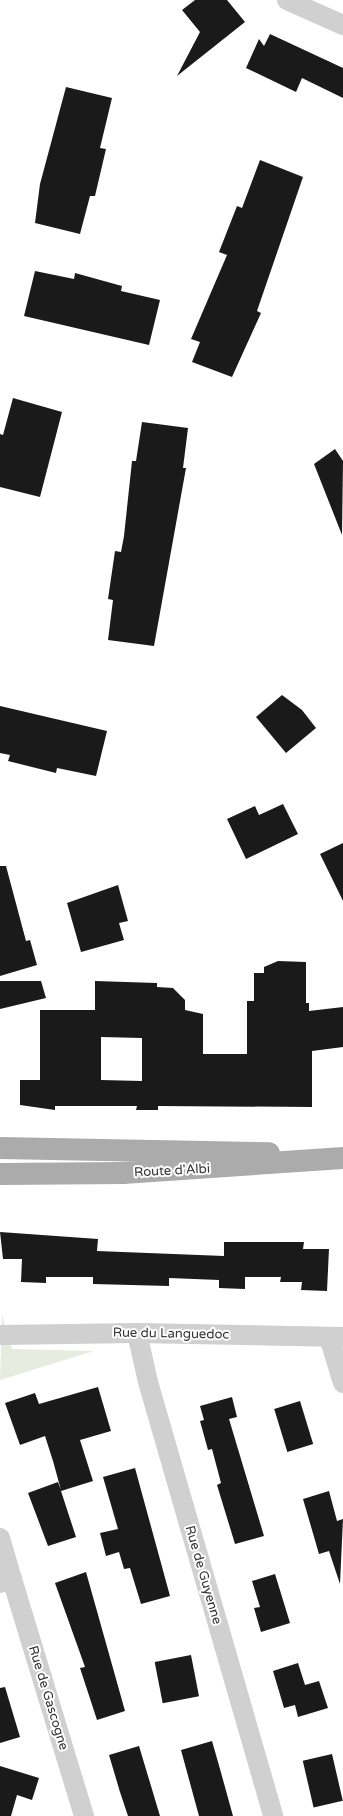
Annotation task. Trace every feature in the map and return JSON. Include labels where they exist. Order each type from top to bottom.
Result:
[{"type":"main road","name":"Route d'Albi","points":[[0,1148],[212,1149],[343,1158]]},
{"type":"main road","name":"Route d'Albi","points":[[0,1174],[123,1173],[343,1158]]},
{"type":"street","points":[[287,0],[343,25]]},
{"type":"street","name":"Rue du Languedoc","points":[[0,1335],[137,1333],[336,1337]]},
{"type":"street","name":"Rue de Guyenne","points":[[137,1333],[150,1390],[273,1816]]},
{"type":"street","points":[[336,1337],[343,1384]]},
{"type":"street","name":"Rue de Gascogne","points":[[0,1538],[6,1581],[84,1816]]},
{"type":"shaded area","points":[[2,1315],[12,1349],[94,1351],[0,1380]]},
{"type":"building","points":[[195,0],[227,0],[245,22],[177,76],[200,32],[182,10]]},
{"type":"building","points":[[270,34],[343,68],[343,98],[302,78],[296,92],[246,68],[259,39],[264,46]]},
{"type":"building","points":[[66,87],[112,98],[100,148],[106,149],[95,196],[90,196],[80,234],[35,223],[40,184]]},
{"type":"building","points":[[260,160],[303,177],[257,311],[261,313],[232,377],[192,362],[200,342],[191,339],[227,255],[219,252],[237,206],[242,208]]},
{"type":"building","points":[[35,271],[74,279],[75,273],[122,286],[121,291],[160,300],[149,345],[24,316]]},
{"type":"building","points":[[13,398],[62,412],[40,497],[0,487],[0,434],[3,435]]},
{"type":"building","points":[[142,422],[188,428],[183,468],[186,468],[154,646],[108,640],[113,600],[108,599],[115,551],[121,552],[132,461],[136,461]]},
{"type":"building","points":[[335,449],[343,461],[342,535],[314,464]]},
{"type":"building","points":[[282,695],[302,710],[316,728],[286,753],[256,717]]},
{"type":"building","points":[[0,706],[107,731],[96,776],[57,768],[56,773],[8,761],[10,755],[0,753]]},
{"type":"building","points":[[283,804],[298,834],[246,859],[227,819],[255,806],[259,815]]},
{"type":"building","points":[[343,843],[343,901],[320,854]]},
{"type":"building","points":[[0,866],[6,866],[26,941],[30,940],[37,965],[0,976]]},
{"type":"building","points":[[118,885],[128,921],[119,923],[124,940],[81,952],[67,903]]},
{"type":"building","points":[[278,961],[306,962],[306,1003],[309,1003],[309,1011],[343,1007],[343,1047],[312,1051],[312,1107],[158,1106],[158,1110],[136,1110],[137,1106],[55,1106],[55,1110],[20,1105],[20,1080],[40,1080],[40,1010],[95,1010],[95,981],[157,983],[157,987],[173,988],[185,1000],[185,1010],[203,1014],[203,1054],[247,1054],[247,1001],[254,1001],[254,973],[264,973],[264,967]],"holes":[[[101,1037],[142,1038],[142,1081],[101,1080]]]},
{"type":"building","points":[[0,981],[41,981],[46,998],[0,1009]]},
{"type":"building","points":[[0,1232],[98,1239],[97,1251],[224,1256],[224,1242],[304,1242],[303,1249],[329,1249],[327,1291],[301,1290],[302,1282],[280,1282],[281,1277],[245,1277],[245,1289],[219,1288],[219,1280],[169,1278],[169,1286],[93,1284],[93,1277],[46,1277],[46,1283],[21,1282],[22,1259],[3,1259]]},
{"type":"building","points":[[98,1387],[111,1431],[80,1440],[93,1481],[61,1491],[76,1537],[48,1546],[28,1493],[58,1482],[61,1490],[53,1461],[45,1436],[20,1445],[5,1403],[35,1393],[39,1404]]},
{"type":"building","points":[[232,1397],[237,1417],[229,1419],[264,1536],[235,1544],[217,1485],[221,1483],[212,1449],[208,1450],[200,1421],[204,1420],[200,1406]]},
{"type":"building","points":[[300,1401],[313,1444],[287,1452],[274,1409]]},
{"type":"building","points":[[135,1468],[170,1596],[141,1604],[130,1568],[124,1569],[119,1552],[106,1556],[100,1533],[118,1529],[103,1477]]},
{"type":"building","points":[[329,1491],[337,1521],[343,1519],[340,1584],[329,1551],[319,1554],[303,1499]]},
{"type":"building","points":[[86,1572],[125,1711],[97,1720],[80,1668],[85,1667],[55,1583]]},
{"type":"building","points":[[275,1574],[290,1623],[261,1632],[254,1608],[260,1607],[252,1581]]},
{"type":"building","points":[[191,1655],[199,1696],[163,1703],[155,1662]]},
{"type":"building","points":[[298,1663],[305,1685],[319,1681],[328,1708],[298,1717],[295,1705],[284,1708],[273,1671]]},
{"type":"building","points":[[5,1687],[20,1737],[0,1743],[0,1688]]},
{"type":"building","points":[[212,1741],[233,1816],[199,1816],[181,1750]]},
{"type":"building","points":[[139,1746],[160,1816],[128,1816],[120,1792],[109,1755]]},
{"type":"building","points":[[332,1754],[343,1801],[314,1808],[303,1761]]},
{"type":"building","points":[[0,1766],[39,1778],[32,1800],[17,1795],[11,1816],[0,1816]]}]
